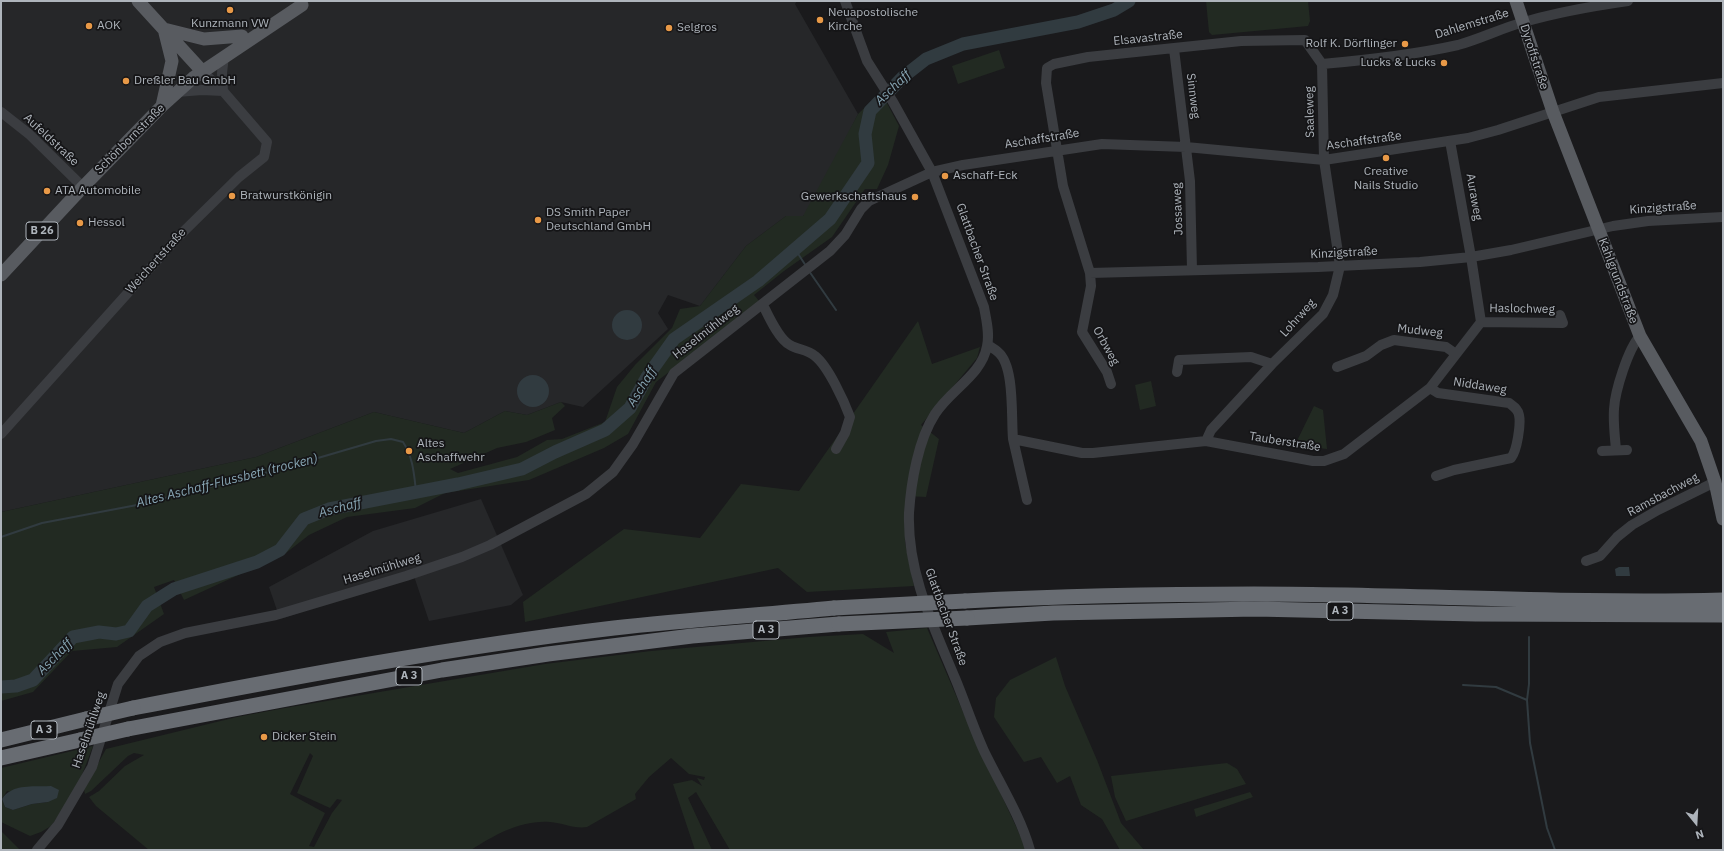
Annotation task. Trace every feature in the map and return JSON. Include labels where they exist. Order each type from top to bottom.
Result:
[{"type":"highway","name":"A 3","points":[[1,740],[134,708],[283,679],[448,651],[615,628],[834,608],[1050,596],[1255,594],[1477,600],[1716,600]]},
{"type":"highway","name":"A 3","points":[[1,758],[128,729],[442,670],[548,654],[692,636],[839,624],[1053,613],[1256,609],[1476,614],[1718,616]]},
{"type":"main road","name":"Weichertstraße","points":[[138,1],[202,71]]},
{"type":"main road","name":"Dyroffstraße","points":[[1516,1],[1553,112]]},
{"type":"main road","name":"Schönbornstraße","points":[[202,71],[213,56],[242,36],[305,3]]},
{"type":"main road","name":"Schönbornstraße","points":[[1,275],[83,187],[162,106],[202,71],[305,3]]},
{"type":"main road","points":[[162,106],[172,61],[164,29],[204,39],[242,36]]},
{"type":"main road","name":"Kahlgrundstraße","points":[[1553,112],[1640,336],[1701,441],[1715,482],[1723,519]]},
{"type":"street","name":"Glattbacher Straße","points":[[845,1],[867,61],[893,102],[932,172],[981,296],[988,329],[988,345],[977,369],[944,401],[934,416],[922,441],[911,491],[910,543],[918,582],[936,633],[973,725],[1019,820],[1030,850]]},
{"type":"street","name":"Dahlemstraße","points":[[1322,64],[1378,59],[1424,52],[1459,44],[1523,22],[1576,8],[1628,1]]},
{"type":"street","name":"Elsavastraße","points":[[1056,150],[1046,83],[1047,68],[1054,64],[1088,58],[1241,41],[1306,40],[1322,64]]},
{"type":"street","name":"Sinnweg","points":[[1174,49],[1186,147]]},
{"type":"street","points":[[178,92],[202,90],[223,92],[222,73],[224,56]]},
{"type":"street","name":"Saaleweg","points":[[1322,64],[1324,160]]},
{"type":"street","name":"Weichertstraße","points":[[1,434],[179,236],[236,180],[264,157],[267,142],[223,92],[202,71]]},
{"type":"street","name":"Aschaffstraße","points":[[932,172],[963,165],[1102,144],[1186,147],[1324,160],[1450,141],[1498,130],[1599,97],[1723,83]]},
{"type":"street","name":"Aufeldstraße","points":[[1,112],[29,134],[83,187]]},
{"type":"street","name":"Auraweg","points":[[1450,141],[1471,257]]},
{"type":"street","name":"Jossaweg","points":[[1186,147],[1190,181],[1192,270]]},
{"type":"street","points":[[1056,150],[1063,186],[1090,273]]},
{"type":"street","name":"Lohrweg","points":[[1206,441],[1211,430],[1272,364],[1323,314],[1333,295],[1340,266],[1324,160]]},
{"type":"street","name":"Haselmühlweg","points":[[37,850],[58,825],[92,767],[118,684],[139,656],[160,642],[185,633],[276,615],[406,576],[462,556],[490,545],[586,494],[612,472],[633,444],[674,373],[763,305],[838,244],[861,209],[869,200],[932,172]]},
{"type":"street","name":"Kinzigstraße","points":[[1090,273],[1340,266],[1471,257],[1511,250],[1598,229],[1648,221],[1723,217]]},
{"type":"street","points":[[1471,257],[1481,322]]},
{"type":"street","name":"Orbweg","points":[[1090,273],[1091,286],[1082,332],[1107,372],[1111,384]]},
{"type":"street","points":[[763,305],[772,324],[788,345],[808,351],[817,357],[837,387],[850,417],[845,433],[836,449]]},
{"type":"street","name":"Haslochweg","points":[[1481,322],[1563,323]]},
{"type":"street","name":"Tauberstraße","points":[[1013,439],[1082,453],[1206,441],[1312,461],[1324,461],[1344,454],[1430,388],[1481,322]]},
{"type":"street","points":[[1616,450],[1614,408],[1625,366],[1633,344],[1640,336]]},
{"type":"street","name":"Mudweg","points":[[1337,367],[1366,356],[1381,345],[1394,340],[1446,346],[1456,354]]},
{"type":"street","points":[[988,345],[999,352],[1004,360],[1008,373],[1011,387],[1013,439],[1027,500]]},
{"type":"street","points":[[1178,372],[1179,360],[1251,357],[1272,364]]},
{"type":"street","name":"Niddaweg","points":[[1430,388],[1438,393],[1509,403],[1516,408],[1519,416],[1516,452],[1511,458],[1454,470],[1436,476]]},
{"type":"street","points":[[1602,451],[1627,450]]},
{"type":"street","name":"Ramsbachweg","points":[[1586,561],[1600,556],[1617,537],[1632,525],[1658,510],[1715,482]]},
{"type":"shaded area","points":[[1,1],[797,1],[795,4],[858,114],[811,210],[803,216],[786,216],[746,246],[700,306],[668,295],[658,313],[668,329],[583,407],[561,402],[527,415],[505,411],[464,433],[374,412],[256,457],[1,512]]},
{"type":"shaded area","points":[[1206,1],[1308,1],[1310,21],[1308,26],[1212,35],[1209,32]]},
{"type":"shaded area","points":[[999,50],[1005,68],[958,84],[952,66]]},
{"type":"shaded area","points":[[881,92],[899,126],[888,165],[877,189],[865,189],[832,237],[784,271],[754,295],[760,302],[656,382],[628,434],[604,448],[529,480],[445,493],[415,508],[347,517],[309,535],[286,553],[184,600],[174,580],[154,587],[164,614],[117,647],[72,651],[33,692],[1,701],[1,512],[256,457],[374,412],[464,433],[505,411],[527,415],[561,402],[565,406],[552,418],[555,430],[526,442],[497,448],[450,469],[458,473],[517,457],[547,440],[562,439],[605,422],[617,387],[635,365],[672,328],[680,309],[700,306],[746,246],[786,216],[803,216],[858,114]]},
{"type":"shaded area","points":[[627,310],[638,314],[642,325],[638,336],[627,340],[616,336],[612,325],[616,314]]},
{"type":"shaded area","points":[[918,321],[932,364],[980,347],[977,358],[921,425],[939,439],[926,497],[906,496],[905,542],[914,586],[807,592],[778,568],[525,622],[523,602],[624,529],[700,538],[741,484],[799,491]]},
{"type":"shaded area","points":[[530,375],[536,375],[546,382],[549,391],[548,397],[542,404],[536,407],[530,407],[520,400],[517,394],[517,388],[524,378]]},
{"type":"shaded area","points":[[1151,381],[1156,406],[1140,410],[1135,385]]},
{"type":"shaded area","points":[[1314,406],[1323,410],[1327,449],[1295,445]]},
{"type":"shaded area","points":[[481,499],[523,595],[511,605],[429,621],[414,576],[280,619],[269,587],[373,531]]},
{"type":"shaded area","points":[[1619,567],[1629,567],[1630,576],[1616,576],[1615,569]]},
{"type":"shaded area","points":[[927,628],[970,728],[1027,850],[730,850],[696,792],[688,798],[712,850],[695,850],[673,784],[692,780],[702,786],[697,778],[704,780],[705,777],[689,774],[671,758],[649,777],[635,794],[636,799],[587,827],[578,827],[550,822],[528,823],[499,834],[471,850],[149,850],[96,806],[89,797],[99,791],[125,766],[144,755],[134,753],[128,756],[91,791],[85,794],[84,789],[106,749],[237,717],[545,664],[651,651],[809,637],[863,634],[894,653],[886,632]],"holes":[[[310,753],[313,756],[297,793],[330,808],[337,799],[342,800],[332,813],[314,847],[309,846],[325,813],[290,794]]]},
{"type":"shaded area","points":[[1056,657],[1065,686],[1097,760],[1121,823],[1144,850],[1120,850],[1102,819],[1081,805],[1070,776],[1057,783],[1041,757],[1024,762],[994,717],[996,698],[1010,680]]},
{"type":"shaded area","points":[[93,746],[80,780],[68,802],[51,826],[30,836],[1,822],[1,768]],"holes":[[[7,791],[48,802],[32,804],[13,810],[5,807],[2,799]]]},
{"type":"shaded area","points":[[1227,763],[1237,769],[1246,784],[1126,821],[1115,797],[1111,776]]},
{"type":"shaded area","points":[[31,786],[51,786],[59,790],[57,798],[48,802],[32,804],[13,810],[5,807],[2,799],[6,794],[18,788]]},
{"type":"shaded area","points":[[1250,792],[1253,797],[1196,817],[1194,809]]},
{"type":"shaded area","points":[[1,831],[20,850],[1,850]]},
{"type":"waterway","name":"Aschaff","points":[[1,687],[16,686],[33,680],[73,637],[99,632],[116,634],[129,631],[147,606],[174,589],[257,562],[280,550],[304,519],[329,509],[458,484],[522,469],[555,452],[605,430],[630,408],[647,377],[674,339],[758,281],[830,219],[868,163],[865,134],[870,111],[903,77],[926,59],[963,44],[1078,22],[1114,10],[1129,1]]},
{"type":"waterway","points":[[795,249],[806,266]]},
{"type":"waterway","points":[[809,271],[836,310]]},
{"type":"waterway","name":"Altes Aschaff-Flussbett (trocken)","points":[[1,537],[42,523],[137,505],[277,470],[376,441],[391,439],[403,442],[409,454],[416,491]]},
{"type":"waterway","points":[[1529,637],[1529,684],[1527,700],[1530,743],[1547,828],[1555,850]]},
{"type":"waterway","points":[[1463,685],[1496,687],[1527,700]]},
{"type":"place","name":"Kunzmann VW","points":[[230,10]]},
{"type":"place","name":"Neuapostolische Kirche","points":[[820,20]]},
{"type":"place","name":"AOK","points":[[89,26]]},
{"type":"place","name":"Selgros","points":[[669,28]]},
{"type":"place","name":"Rolf K. Dörflinger","points":[[1405,44]]},
{"type":"place","name":"Lucks & Lucks","points":[[1444,63]]},
{"type":"place","name":"Dreßler Bau GmbH","points":[[126,81]]},
{"type":"place","name":"Creative Nails Studio","points":[[1386,158]]},
{"type":"place","name":"Aschaff-Eck","points":[[945,176]]},
{"type":"place","name":"ATA Automobile","points":[[47,191]]},
{"type":"place","name":"Bratwurstkönigin","points":[[232,196]]},
{"type":"place","name":"Gewerkschaftshaus","points":[[915,197]]},
{"type":"place","name":"DS Smith Paper Deutschland GmbH","points":[[538,220]]},
{"type":"place","name":"Hessol","points":[[80,223]]},
{"type":"place","name":"Altes Aschaffwehr","points":[[409,451]]},
{"type":"place","name":"Dicker Stein","points":[[264,737]]}]
